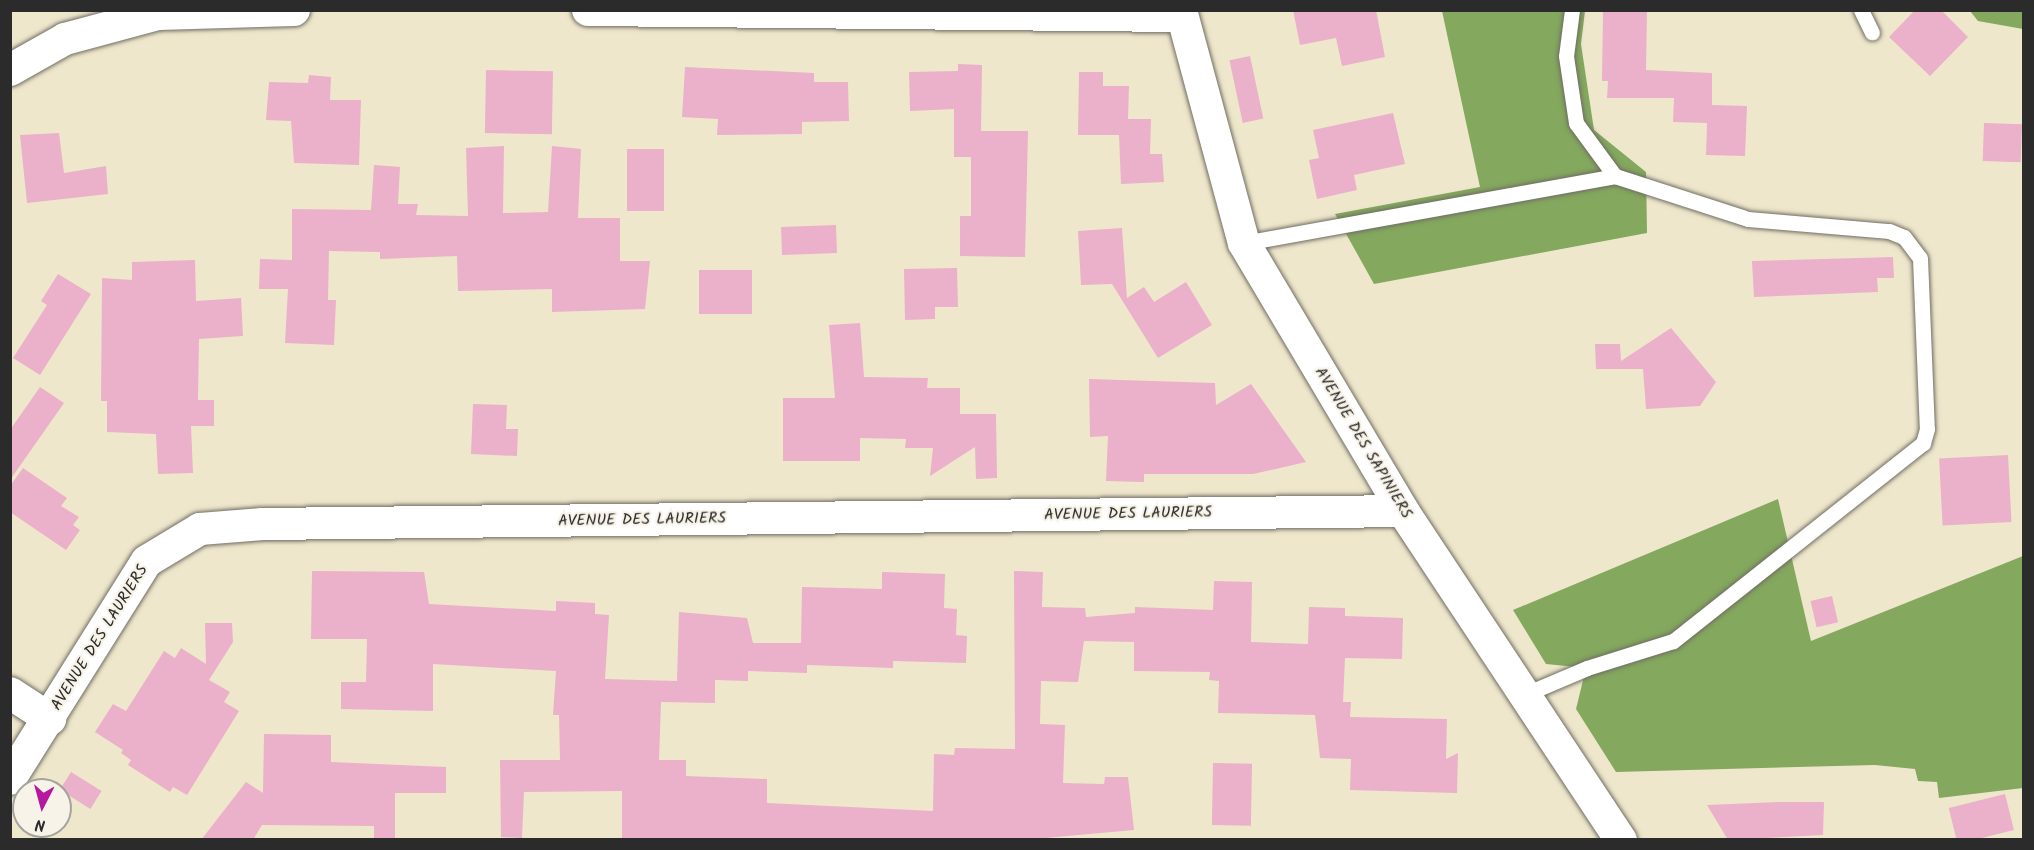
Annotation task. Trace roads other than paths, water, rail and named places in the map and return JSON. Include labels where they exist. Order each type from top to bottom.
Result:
[{"type":"street","points":[[10,70],[64,39],[158,14],[294,10]]},
{"type":"street","points":[[588,10],[1182,13]]},
{"type":"street","name":"AVENUE DES SAPINIERS","points":[[1182,13],[1244,243],[1403,512],[1528,693],[1621,840]]},
{"type":"street","name":"AVENUE DES LAURIERS","points":[[10,778],[50,719],[147,561],[200,530],[263,524],[1403,512]]},
{"type":"street","points":[[10,693],[50,719]]},
{"type":"lane","points":[[1572,10],[1566,56],[1576,123],[1615,176]]},
{"type":"lane","points":[[1861,10],[1872,33]]},
{"type":"lane","points":[[1244,243],[1615,176],[1748,219],[1904,237],[1920,258],[1923,274],[1927,429],[1910,457],[1673,641],[1528,693]]}]
